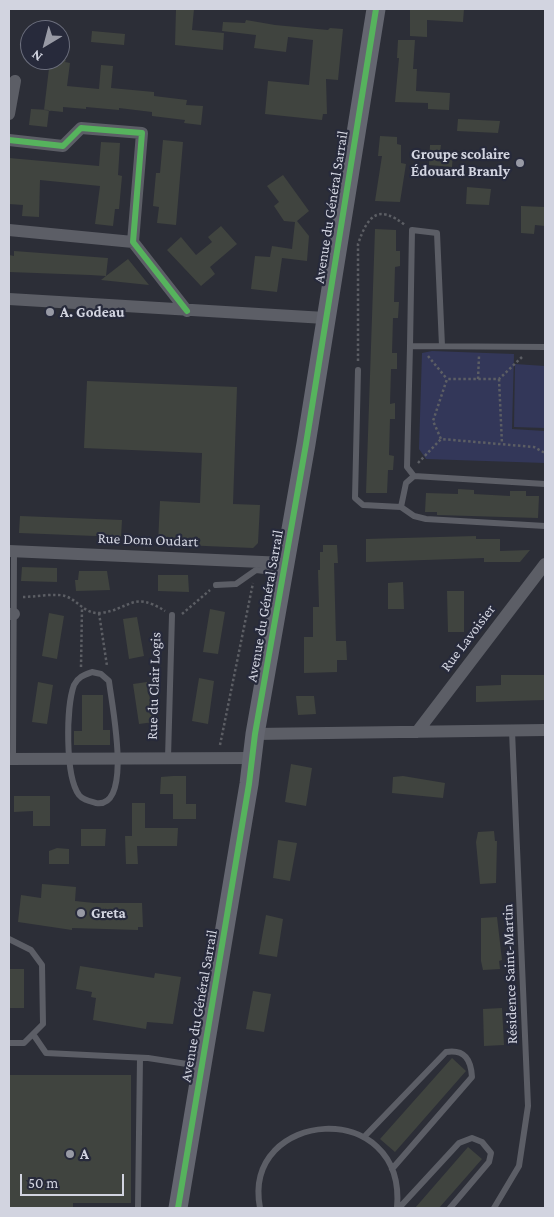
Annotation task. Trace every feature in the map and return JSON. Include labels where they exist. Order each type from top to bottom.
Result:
[{"type":"main road","name":"Avenue du Général Sarrail","points":[[178,1208],[376,9]]},
{"type":"street","points":[[9,114],[14,81]]},
{"type":"street","points":[[9,140],[63,146],[81,128],[142,133],[133,242],[187,311]]},
{"type":"street","points":[[9,230],[133,242]]},
{"type":"street","points":[[9,298],[187,311],[325,318]]},
{"type":"street","name":"Rue Dom Oudart","points":[[11,551],[284,568]]},
{"type":"street","name":"Rue Lavoisier","points":[[417,732],[545,564]]},
{"type":"street","points":[[255,734],[545,730]]},
{"type":"street","name":"Rue du Clair Logis","points":[[11,759],[252,758]]},
{"type":"lane","points":[[412,474],[407,467],[412,230],[437,233],[442,346]]},
{"type":"lane","points":[[410,346],[545,347]]},
{"type":"lane","points":[[358,370],[355,498],[363,505],[401,507],[414,516],[426,519],[545,526]]},
{"type":"lane","points":[[412,474],[545,484]]},
{"type":"lane","points":[[401,507],[406,483],[412,474]]},
{"type":"lane","name":"Rue du Clair Logis","points":[[11,551],[14,597],[11,614],[11,759]]},
{"type":"lane","points":[[216,585],[236,584],[256,570],[284,568]]},
{"type":"lane","name":"Rue du Clair Logis","points":[[168,758],[172,615]]},
{"type":"lane","points":[[92,672],[102,674],[109,681],[119,759],[115,791],[108,800],[99,803],[86,801],[78,794],[68,759],[68,730],[74,686],[81,676],[92,672]]},
{"type":"lane","name":"Résidence Saint-Martin","points":[[494,1208],[519,1166],[528,1106],[512,731]]},
{"type":"lane","points":[[9,939],[31,950],[42,965],[43,1024],[24,1043],[9,1043]]},
{"type":"lane","points":[[33,1034],[46,1054],[140,1058],[202,1067]]},
{"type":"lane","points":[[364,1137],[446,1052],[454,1051],[463,1055],[471,1064],[472,1077],[392,1169]]},
{"type":"lane","points":[[138,1208],[140,1058]]},
{"type":"lane","points":[[260,1208],[259,1193],[264,1170],[273,1155],[286,1142],[306,1130],[342,1128],[364,1137],[382,1152],[392,1169],[397,1184],[398,1208]]},
{"type":"lane","points":[[398,1208],[459,1143],[472,1138],[482,1142],[491,1153],[489,1162],[450,1208]]},
{"type":"path","points":[[358,370],[358,244],[364,227],[373,216],[382,213],[395,217],[412,230]]},
{"type":"path","points":[[420,346],[447,380]]},
{"type":"path","points":[[478,380],[479,346]]},
{"type":"path","points":[[447,380],[499,379],[531,346]]},
{"type":"path","points":[[499,379],[502,444]]},
{"type":"path","points":[[441,439],[433,421],[447,380]]},
{"type":"path","points":[[412,474],[441,439]]},
{"type":"path","points":[[441,439],[534,447],[545,453]]},
{"type":"path","points":[[218,758],[256,570]]},
{"type":"path","points":[[14,597],[65,596],[87,611],[100,613],[134,601],[150,602],[172,615],[183,614],[216,585]]},
{"type":"path","points":[[81,676],[82,607]]},
{"type":"path","points":[[100,613],[109,681]]},
{"type":"shaded area","points":[[432,351],[514,354],[512,429],[545,431],[545,463],[426,459],[419,449],[422,353]]},
{"type":"shaded area","points":[[515,364],[545,366],[545,428],[514,427]]},
{"type":"building","points":[[176,9],[194,9],[192,30],[224,33],[223,50],[175,45]]},
{"type":"building","points":[[410,9],[464,9],[463,22],[427,20],[427,37],[410,36]]},
{"type":"building","points":[[246,20],[328,30],[330,28],[343,29],[338,80],[326,79],[327,114],[323,114],[322,120],[265,114],[268,81],[309,85],[313,40],[288,37],[286,52],[254,48],[256,35],[222,31],[223,22],[245,23]]},
{"type":"building","points":[[92,31],[125,34],[124,45],[91,42]]},
{"type":"building","points":[[398,40],[415,40],[413,69],[417,69],[416,91],[450,93],[449,110],[428,109],[428,103],[395,102],[399,58],[397,58]]},
{"type":"building","points":[[101,65],[113,66],[111,88],[154,92],[154,96],[187,100],[186,105],[203,106],[201,125],[184,123],[185,120],[152,116],[152,112],[119,108],[119,110],[63,107],[63,112],[44,110],[49,70],[69,70],[67,86],[99,89]]},
{"type":"building","points":[[31,109],[49,110],[47,127],[29,125]]},
{"type":"building","points":[[458,119],[500,121],[498,133],[457,131]]},
{"type":"building","points":[[380,136],[397,137],[397,144],[401,145],[401,163],[406,164],[400,202],[375,201],[382,156],[378,156]]},
{"type":"building","points":[[163,140],[183,142],[176,225],[157,223],[159,207],[153,206],[156,173],[160,173]]},
{"type":"building","points":[[101,142],[120,143],[118,175],[122,176],[119,209],[115,209],[113,226],[95,224],[100,186],[40,180],[39,217],[22,216],[23,205],[9,204],[9,158],[99,166]]},
{"type":"building","points":[[430,145],[441,145],[440,152],[453,152],[452,167],[429,165]]},
{"type":"building","points":[[283,175],[309,211],[297,221],[309,236],[307,261],[282,258],[277,292],[251,289],[255,256],[270,257],[272,246],[292,249],[295,222],[284,221],[274,206],[279,202],[267,186]]},
{"type":"building","points":[[467,187],[491,189],[489,205],[466,204]]},
{"type":"building","points":[[521,206],[545,207],[545,226],[535,225],[534,234],[521,233]]},
{"type":"building","points":[[221,226],[237,244],[210,267],[215,274],[201,286],[167,250],[181,237],[196,255],[212,242],[208,237]]},
{"type":"building","points":[[375,229],[396,230],[396,251],[400,251],[400,266],[395,267],[394,302],[399,302],[398,318],[393,318],[392,353],[397,353],[397,369],[391,369],[390,404],[395,403],[395,419],[390,419],[389,455],[394,456],[393,470],[388,470],[387,493],[366,493]]},
{"type":"building","points":[[14,251],[108,258],[106,276],[9,272],[9,255],[14,256]]},
{"type":"building","points":[[128,259],[149,285],[101,280]]},
{"type":"building","points":[[87,381],[237,387],[233,504],[260,505],[258,543],[253,548],[158,544],[160,501],[200,503],[202,453],[84,448]]},
{"type":"building","points":[[458,489],[474,490],[474,494],[510,496],[510,491],[526,491],[526,496],[539,496],[538,518],[437,515],[437,512],[425,512],[426,493],[458,494]]},
{"type":"building","points":[[20,516],[122,520],[121,537],[19,533]]},
{"type":"building","points":[[476,536],[476,539],[500,539],[500,551],[530,550],[520,562],[484,562],[484,558],[366,562],[366,539]]},
{"type":"building","points":[[323,545],[337,545],[338,563],[334,563],[336,641],[346,641],[347,660],[337,660],[337,672],[304,673],[304,637],[313,637],[313,607],[319,607],[318,570],[320,570],[320,552],[323,552]]},
{"type":"building","points":[[22,567],[57,568],[57,582],[21,581]]},
{"type":"building","points":[[79,571],[107,571],[110,590],[76,591],[75,580],[78,580]]},
{"type":"building","points":[[158,575],[188,575],[189,592],[158,591]]},
{"type":"building","points":[[403,582],[404,609],[388,609],[388,583]]},
{"type":"building","points":[[447,591],[464,591],[464,632],[448,632]]},
{"type":"building","points":[[210,609],[225,612],[218,654],[203,652]]},
{"type":"building","points":[[49,613],[64,616],[57,659],[42,656]]},
{"type":"building","points":[[137,617],[144,656],[129,659],[123,619]]},
{"type":"building","points":[[501,675],[545,675],[545,700],[476,702],[476,686],[501,685]]},
{"type":"building","points":[[199,678],[214,681],[208,724],[192,721]]},
{"type":"building","points":[[38,682],[53,685],[47,724],[32,722]]},
{"type":"building","points":[[147,682],[154,722],[139,724],[133,684]]},
{"type":"building","points":[[82,695],[103,695],[103,730],[110,730],[110,745],[74,745],[74,731],[82,731]]},
{"type":"building","points":[[296,696],[314,696],[316,714],[298,715]]},
{"type":"building","points":[[291,764],[312,768],[306,806],[285,802]]},
{"type":"building","points":[[186,776],[186,804],[196,804],[196,819],[173,819],[173,794],[160,794],[161,777]]},
{"type":"building","points":[[403,776],[445,783],[443,798],[392,793],[393,777]]},
{"type":"building","points":[[14,796],[50,796],[50,826],[33,826],[33,811],[14,812]]},
{"type":"building","points":[[132,803],[145,803],[145,828],[178,828],[177,846],[137,846],[138,864],[126,864],[125,836],[132,836]]},
{"type":"building","points":[[81,829],[106,829],[105,846],[81,846]]},
{"type":"building","points":[[494,831],[495,841],[497,841],[496,883],[480,884],[476,842],[478,832]]},
{"type":"building","points":[[278,840],[297,843],[290,881],[273,878]]},
{"type":"building","points":[[57,848],[69,849],[69,864],[49,864],[49,851]]},
{"type":"building","name":"Greta","points":[[42,884],[76,887],[75,901],[142,903],[143,927],[138,927],[138,930],[72,928],[72,930],[18,922],[21,895],[41,898]]},
{"type":"building","points":[[266,915],[283,919],[277,957],[259,954]]},
{"type":"building","points":[[497,917],[502,960],[499,961],[500,969],[483,970],[481,961],[481,918]]},
{"type":"building","points":[[80,966],[154,978],[155,973],[181,977],[173,1024],[147,1022],[146,1029],[93,1020],[96,998],[91,997],[92,992],[76,989]]},
{"type":"building","points":[[9,969],[24,969],[24,1008],[9,1008]]},
{"type":"building","points":[[253,991],[271,994],[264,1032],[246,1029]]},
{"type":"building","points":[[502,1008],[504,1045],[484,1046],[483,1009]]},
{"type":"building","points":[[452,1058],[466,1071],[395,1152],[380,1139]]},
{"type":"building","name":"A","points":[[9,1075],[131,1075],[131,1203],[73,1203],[73,1208],[9,1208]]},
{"type":"building","points":[[468,1147],[482,1159],[439,1208],[415,1208]]},
{"type":"cycle path","points":[[178,1208],[249,784],[255,734],[306,444],[376,9]]},
{"type":"cycle path","points":[[9,140],[63,146],[81,128],[142,133],[133,242],[187,311]]},
{"type":"place","name":"Groupe scolaire Édouard Branly","points":[[520,163]]},
{"type":"place","name":"A. Godeau","points":[[50,312]]},
{"type":"place","name":"Greta","points":[[81,913]]},
{"type":"place","name":"A","points":[[70,1154]]}]
